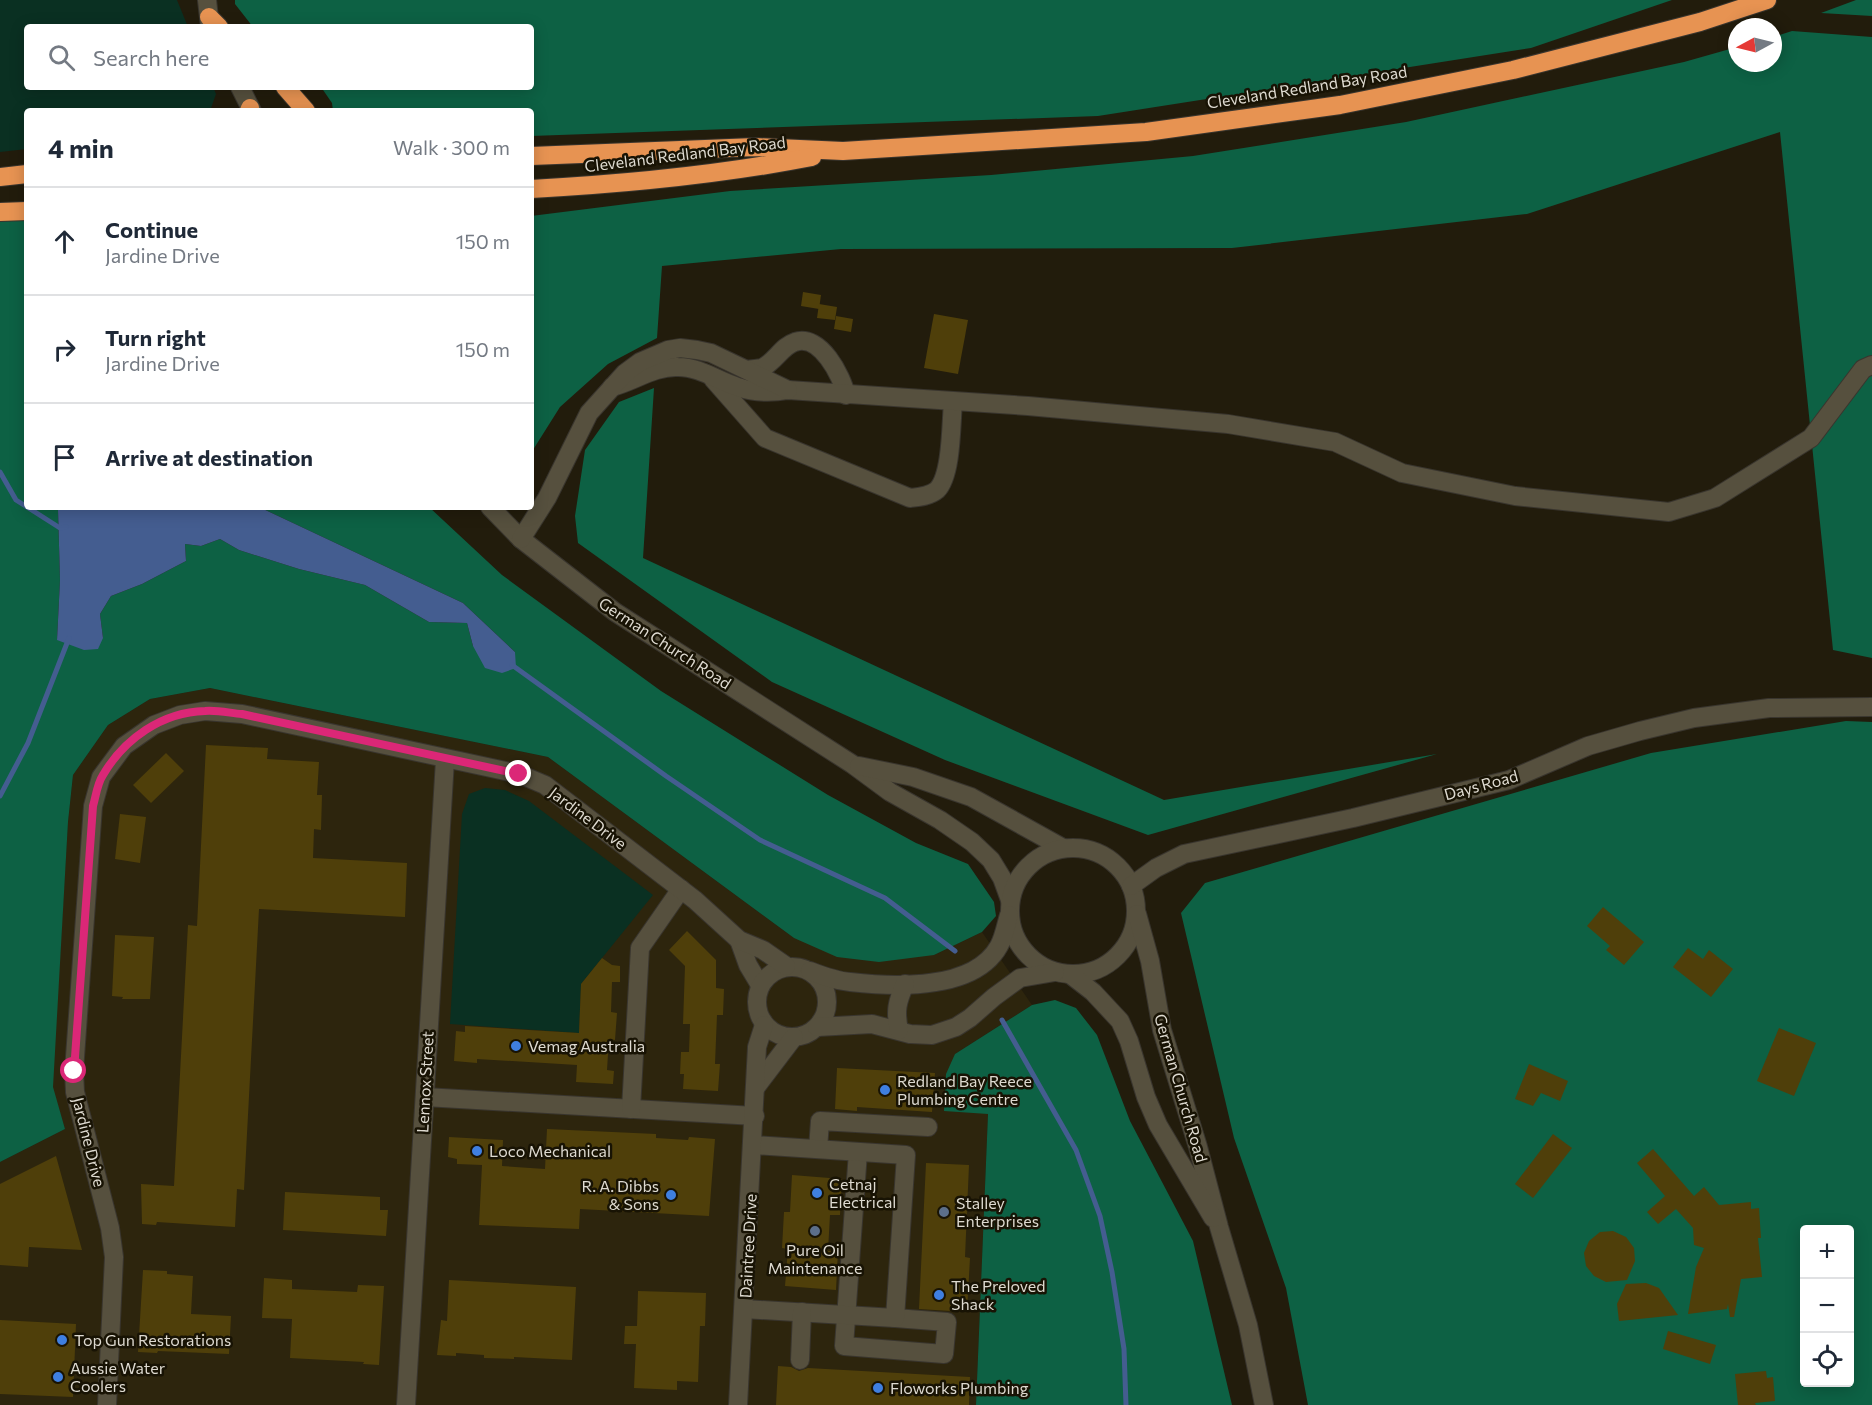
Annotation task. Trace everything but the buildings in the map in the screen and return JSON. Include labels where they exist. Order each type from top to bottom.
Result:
[{"type":"highway","name":"Cleveland Redland Bay Road","points":[[534,156],[755,147],[843,150],[1146,132],[1340,105],[1513,70],[1700,22],[1767,0]]},
{"type":"highway","points":[[288,90],[303,108]]},
{"type":"highway","name":"Cleveland Redland Bay Road","points":[[534,189],[592,186],[753,168],[843,150]]},
{"type":"highway","points":[[0,179],[24,175]]},
{"type":"highway","points":[[0,179],[24,179]]},
{"type":"highway","points":[[534,194],[592,186]]},
{"type":"highway","points":[[0,212],[24,210]]},
{"type":"street","points":[[241,90],[249,108]]},
{"type":"street","points":[[748,370],[763,368],[794,342],[802,340],[812,342],[826,355],[843,383],[846,395]]},
{"type":"street","points":[[521,539],[547,498],[589,413],[625,372],[640,362],[668,350],[680,348],[711,353],[788,390]]},
{"type":"street","points":[[612,387],[630,383],[653,371],[665,368],[688,368],[737,387],[772,393],[788,390],[1228,424],[1335,442],[1402,473],[1515,496],[1669,512],[1715,498],[1811,438],[1863,369],[1872,365]]},
{"type":"street","points":[[709,375],[765,438],[910,498],[923,497],[936,491],[944,481],[953,402]]},
{"type":"street","name":"German Church Road","points":[[493,510],[521,539],[615,612],[852,764],[890,792],[940,820],[972,842],[991,860],[1002,878],[1010,907]]},
{"type":"street","name":"Days Road","points":[[1131,886],[1156,868],[1184,854],[1353,818],[1509,780],[1588,746],[1640,731],[1694,718],[1769,708],[1872,707]]},
{"type":"street","name":"Jardine Drive","points":[[106,1405],[114,1257],[110,1228],[75,1092],[74,1071],[93,806],[101,777],[124,746],[154,725],[180,715],[205,711],[242,714],[445,760],[519,774],[545,785],[681,889],[739,940]]},
{"type":"street","name":"Lennox Street","points":[[406,1405],[445,760]]},
{"type":"street","name":"German Church Road","points":[[852,764],[913,777],[971,797],[1063,848]]},
{"type":"street","points":[[810,971],[818,978],[827,997],[827,1008],[817,1027],[803,1036],[795,1037],[773,1032],[759,1016],[756,1005],[757,995],[760,985],[767,976],[786,966],[799,967],[850,982],[905,984],[944,982],[974,969],[999,946],[1017,881],[1028,865],[1044,854],[1063,848],[1084,848],[1103,855],[1120,868],[1131,886],[1137,914],[1132,934],[1123,951],[1108,964],[1090,972],[1020,978],[970,1018],[956,1027],[932,1035],[910,1034],[872,1024],[817,1027]]},
{"type":"street","points":[[631,1109],[640,948],[681,889]]},
{"type":"street","points":[[1010,907],[1013,934],[1023,951],[1038,964],[1063,974]]},
{"type":"street","name":"German Church Road","points":[[1137,914],[1150,961],[1162,1030],[1248,1325],[1264,1405]]},
{"type":"street","points":[[739,940],[763,950],[786,966]]},
{"type":"street","points":[[739,940],[748,965],[760,985]]},
{"type":"street","name":"German Church Road","points":[[1063,974],[1093,992],[1120,1021],[1158,1125],[1219,1227]]},
{"type":"street","points":[[899,1030],[896,1014],[905,984]]},
{"type":"street","name":"Daintree Drive","points":[[738,1405],[757,1047],[764,1024]]},
{"type":"street","points":[[756,1088],[795,1037]]},
{"type":"street","points":[[424,1097],[755,1116]]},
{"type":"street","points":[[818,1149],[820,1121],[928,1127]]},
{"type":"street","points":[[885,1153],[888,1125]]},
{"type":"street","points":[[753,1145],[906,1155],[896,1318]]},
{"type":"street","points":[[744,1309],[802,1312],[847,1315],[896,1318],[947,1322],[944,1354],[844,1346],[847,1315],[858,1152]]},
{"type":"street","points":[[800,1360],[802,1312]]},
{"type":"shaded area","points":[[210,688],[548,757],[794,938],[934,955],[982,932],[1032,1005],[955,1054],[988,1114],[976,1405],[0,1405],[0,1162],[65,1129],[52,1087],[68,822],[73,775],[108,725],[150,699]]},
{"type":"green space","points":[[0,0],[177,0],[187,24],[24,24],[24,90],[214,90],[216,94],[211,108],[24,108],[24,149],[0,152]]},
{"type":"green space","points":[[235,0],[1672,0],[1531,48],[1098,116],[534,136],[534,108],[333,108],[323,90],[534,90],[534,24],[251,24],[235,4]]},
{"type":"green space","points":[[1856,0],[1872,0],[1872,16],[1821,13]]},
{"type":"green space","points":[[1792,31],[1872,37],[1872,658],[1833,650],[1780,132],[1527,214],[1232,248],[841,249],[662,266],[657,338],[608,364],[560,407],[534,448],[534,216],[730,191],[991,175],[1193,156],[1406,122],[1684,62],[1728,50],[1728,72],[1782,72],[1782,34]]},
{"type":"green space","points":[[0,220],[24,220],[24,510],[58,510],[60,580],[57,640],[103,638],[100,614],[111,596],[142,584],[186,561],[185,544],[201,546],[220,539],[239,550],[299,569],[365,585],[429,622],[467,623],[473,646],[515,652],[463,603],[265,510],[432,510],[502,575],[661,691],[828,795],[916,843],[968,864],[994,902],[996,916],[982,932],[934,955],[879,962],[837,957],[794,938],[548,757],[210,688],[150,699],[108,725],[73,775],[68,822],[53,1087],[65,1129],[0,1162]]},
{"type":"green space","points":[[654,388],[643,558],[1164,800],[1437,754],[1148,835],[945,760],[772,682],[578,543],[575,516],[585,450],[619,402]]},
{"type":"green space","points":[[1846,721],[1872,722],[1872,1405],[1308,1405],[1286,1288],[1234,1138],[1181,913],[1205,883],[1651,753]]},
{"type":"green space","points":[[485,788],[505,790],[529,801],[653,895],[581,984],[579,1033],[450,1024],[462,814],[469,794]]},
{"type":"green space","points":[[1055,1000],[1076,1008],[1097,1035],[1130,1121],[1193,1241],[1232,1405],[976,1405],[988,1114],[944,1111],[946,1074],[955,1054],[1032,1005]]},
{"type":"water","points":[[58,510],[265,510],[463,603],[515,652],[516,668],[502,673],[485,668],[473,646],[467,623],[429,622],[365,585],[299,569],[239,550],[220,539],[201,546],[185,544],[186,561],[142,584],[111,596],[100,614],[103,638],[98,649],[84,650],[57,640],[60,580]]},
{"type":"waterway","points":[[0,472],[16,500],[24,505]]},
{"type":"waterway","points":[[32,510],[60,528],[66,527]]},
{"type":"waterway","points":[[0,796],[28,743],[69,638]]},
{"type":"waterway","points":[[512,665],[666,776],[760,840],[885,898],[955,951]]},
{"type":"waterway","points":[[1002,1020],[1076,1150],[1100,1216],[1112,1272],[1124,1349],[1126,1405]]},
{"type":"place","name":"Vemag Australia","points":[[516,1046]]},
{"type":"place","name":"Redland Bay Reece Plumbing Centre","points":[[885,1090]]},
{"type":"place","name":"Loco Mechanical","points":[[477,1151]]},
{"type":"place","name":"Cetnaj Electrical","points":[[817,1193]]},
{"type":"place","name":"R. A. Dibbs & Sons","points":[[671,1195]]},
{"type":"place","name":"Stalley Enterprises","points":[[944,1212]]},
{"type":"place","name":"Pure Oil Maintenance","points":[[815,1231]]},
{"type":"place","name":"The Preloved Shack","points":[[939,1295]]},
{"type":"place","name":"Top Gun Restorations","points":[[62,1340]]},
{"type":"place","name":"Aussie Water Coolers","points":[[58,1377]]},
{"type":"place","name":"Floworks Plumbing","points":[[878,1388]]},
{"type":"route","points":[[74,1071],[93,806],[101,777],[124,746],[154,725],[180,715],[205,711],[242,714],[445,760],[519,774]]}]
